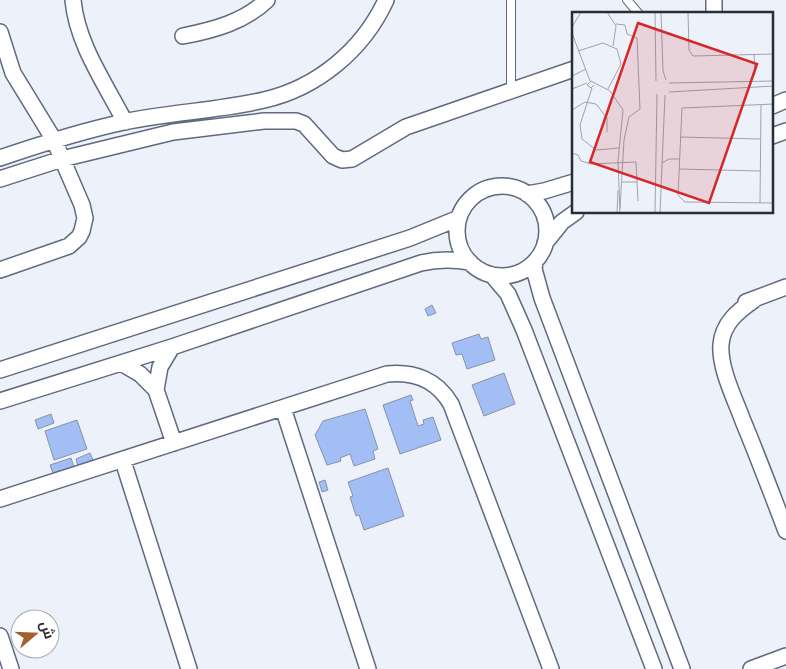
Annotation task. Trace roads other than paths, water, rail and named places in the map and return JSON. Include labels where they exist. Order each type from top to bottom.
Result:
[{"type":"street","points":[[73,0],[77,24],[86,49],[125,122]]},
{"type":"street","points":[[183,36],[229,24],[255,11],[267,0]]},
{"type":"street","points":[[0,158],[54,140],[125,122],[262,101],[299,88],[332,68],[355,47],[374,22],[386,0]]},
{"type":"street","points":[[0,32],[13,73],[54,140],[84,211],[84,225],[79,237],[68,246],[0,270]]},
{"type":"street","points":[[0,179],[62,159],[173,132],[271,121],[296,121],[304,124],[333,156],[342,160],[352,159],[406,127],[572,70]]},
{"type":"street","points":[[774,105],[786,100]]},
{"type":"street","points":[[774,135],[786,131]]},
{"type":"street","points":[[527,194],[572,183]]},
{"type":"street","points":[[535,262],[516,274],[504,276],[492,275],[480,270],[463,253],[459,242],[459,218],[469,200],[486,189],[507,186],[518,189],[536,201],[544,216],[547,232],[545,243]]},
{"type":"street","points":[[573,214],[562,222],[545,243],[535,262],[534,269],[542,298],[682,668]]},
{"type":"street","points":[[0,370],[410,238],[459,218]]},
{"type":"street","points":[[0,401],[172,347],[420,263],[443,259],[470,262]]},
{"type":"street","points":[[492,275],[508,294],[521,322],[654,669]]},
{"type":"street","points":[[786,288],[728,310],[721,318],[713,337],[714,355],[729,384],[786,531]]},
{"type":"street","points":[[156,390],[160,367],[172,347]]},
{"type":"street","points":[[121,363],[140,374],[156,390],[174,443]]},
{"type":"street","points":[[0,499],[387,374],[406,373],[424,378],[440,389],[451,404],[551,669]]},
{"type":"street","points":[[283,408],[368,669]]},
{"type":"street","points":[[122,461],[189,669]]},
{"type":"street","points":[[0,636],[11,669]]},
{"type":"street","points":[[751,669],[786,656]]},
{"type":"lane","points":[[510,90],[511,0]]},
{"type":"lane","points":[[627,0],[637,12]]}]
